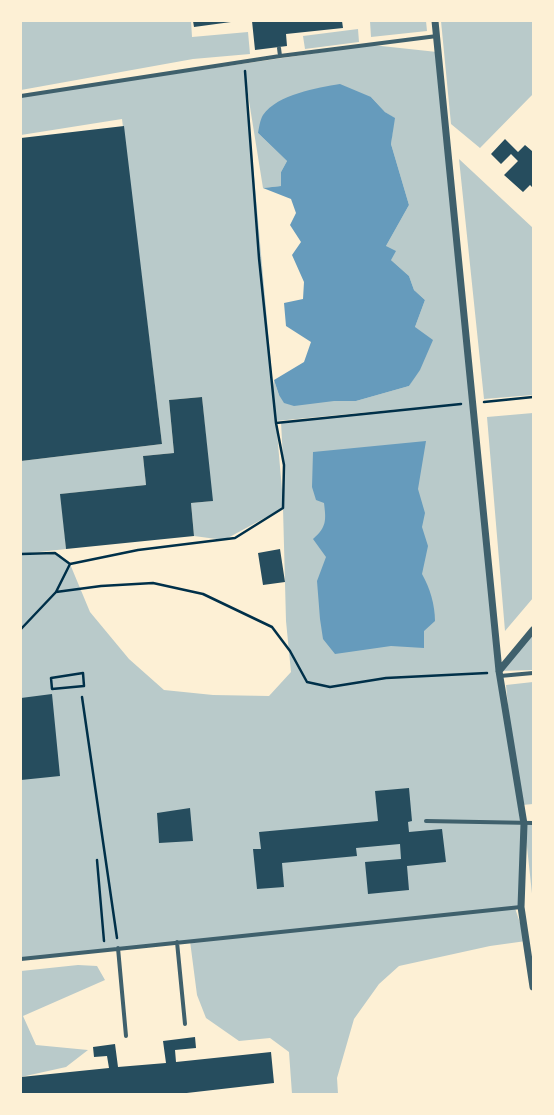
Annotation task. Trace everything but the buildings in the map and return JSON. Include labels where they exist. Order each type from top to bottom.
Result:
[{"type":"street","points":[[435,21],[499,674],[524,824],[521,907],[533,987]]},
{"type":"street","points":[[21,96],[280,56],[437,36]]},
{"type":"street","points":[[279,48],[280,56]]},
{"type":"street","points":[[499,674],[533,630]]},
{"type":"street","points":[[499,674],[533,673]]},
{"type":"street","points":[[426,821],[533,823]]},
{"type":"street","points":[[21,959],[521,907]]},
{"type":"street","points":[[177,942],[185,1024]]},
{"type":"street","points":[[118,948],[126,1036]]},
{"type":"path","points":[[21,554],[55,553],[70,564],[138,550],[235,538],[283,508],[284,465],[276,422],[259,258],[244,62]]},
{"type":"path","points":[[276,422],[533,397]]},
{"type":"path","points":[[21,629],[56,592],[70,564]]},
{"type":"path","points":[[56,592],[100,586],[153,583],[203,594],[272,627],[290,652],[306,682],[330,687],[386,678],[499,674]]},
{"type":"path","points":[[83,673],[84,686],[52,689],[51,678],[83,673]]},
{"type":"path","points":[[82,697],[118,948]]},
{"type":"path","points":[[97,860],[105,951]]},
{"type":"shaded area","points":[[21,21],[191,21],[192,37],[248,32],[250,54],[193,59],[21,90]]},
{"type":"shaded area","points":[[370,21],[426,21],[427,31],[371,37]]},
{"type":"shaded area","points":[[441,21],[533,21],[533,94],[480,148],[451,124]]},
{"type":"shaded area","points":[[358,29],[359,42],[305,49],[303,36]]},
{"type":"shaded area","points":[[372,45],[437,52],[499,671],[511,737],[506,685],[533,682],[533,804],[522,805],[524,824],[533,823],[533,903],[525,828],[521,907],[515,908],[526,941],[490,946],[399,966],[379,984],[354,1019],[337,1078],[338,1094],[292,1094],[289,1052],[270,1038],[239,1041],[206,1018],[197,995],[190,941],[21,959],[21,555],[59,554],[70,564],[90,612],[129,659],[164,690],[213,695],[269,696],[291,672],[286,621],[283,508],[224,540],[194,536],[191,503],[212,501],[202,397],[169,400],[174,453],[143,456],[146,485],[61,494],[66,549],[21,554],[21,461],[162,444],[122,119],[21,135],[21,96]],"holes":[[[245,76],[263,188],[281,186],[281,172],[287,161],[258,133],[371,97],[385,112],[394,118],[391,144],[409,205],[386,246],[391,260],[409,276],[414,290],[425,300],[415,327],[413,379],[409,386],[356,401],[334,401],[279,395],[274,380],[273,387]],[[402,409],[281,422],[283,501],[276,421]]]},
{"type":"shaded area","points":[[459,159],[533,228],[533,395],[484,399]]},
{"type":"shaded area","points":[[533,413],[533,598],[505,631],[487,417]]},
{"type":"shaded area","points":[[533,630],[533,670],[499,671]]},
{"type":"shaded area","points":[[78,965],[97,966],[105,980],[23,1016],[36,1045],[88,1050],[66,1067],[21,1077],[21,971]]},
{"type":"water","points":[[340,84],[371,97],[385,112],[395,118],[391,144],[409,205],[386,246],[396,251],[391,260],[409,276],[414,290],[425,300],[415,327],[433,340],[420,370],[409,386],[356,401],[334,401],[294,406],[284,403],[279,395],[274,380],[304,362],[311,342],[286,326],[284,303],[303,299],[304,282],[292,255],[301,242],[290,225],[296,213],[291,199],[263,188],[281,186],[281,172],[287,161],[258,133],[263,115],[278,102],[298,93]]},
{"type":"water","points":[[426,441],[418,489],[425,513],[422,527],[428,546],[422,574],[432,597],[435,621],[424,631],[424,648],[391,646],[335,654],[323,639],[320,619],[317,581],[326,557],[313,539],[318,535],[323,527],[325,514],[324,503],[316,500],[312,487],[313,452]]}]
